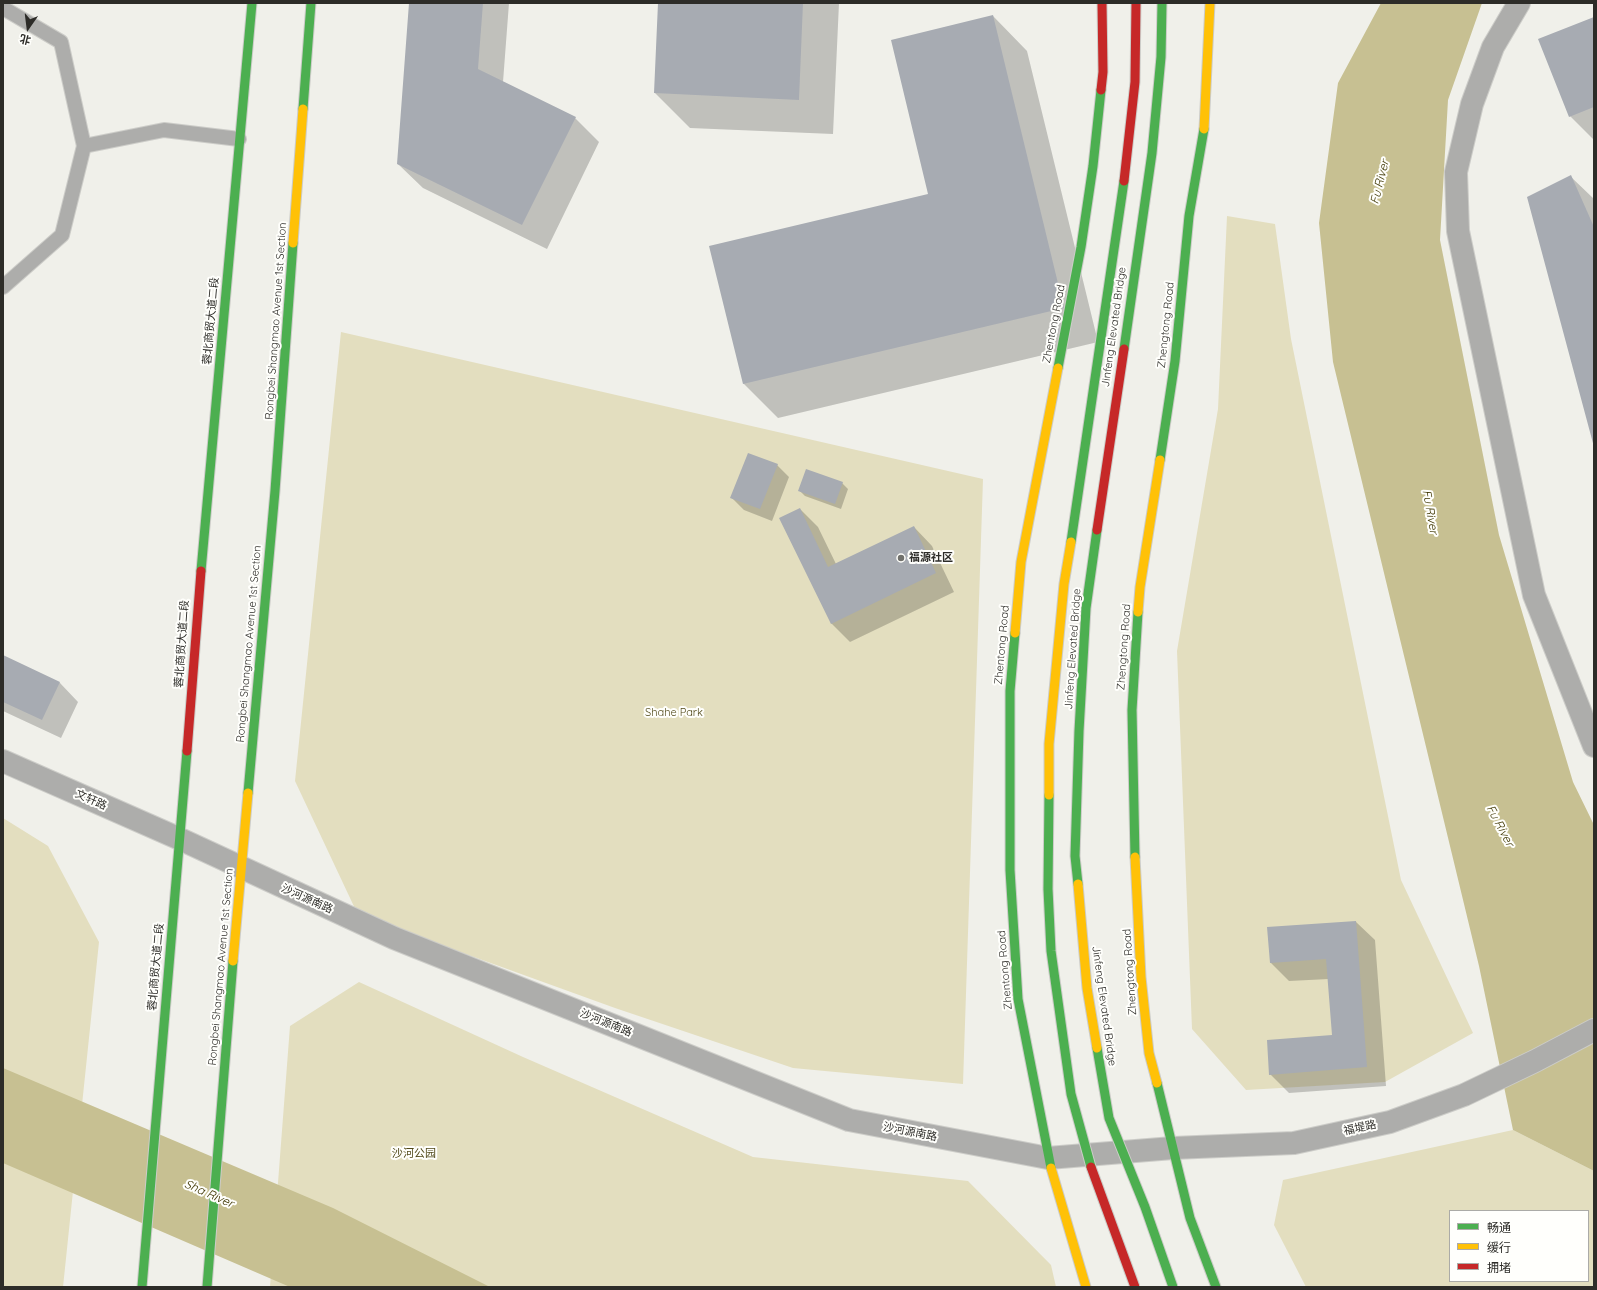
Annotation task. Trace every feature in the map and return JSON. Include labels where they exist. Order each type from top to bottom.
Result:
[{"type":"main road","name":"蓉北商贸大道二段","points":[[142,1287],[180,839],[198,601],[252,3]]},
{"type":"main road","name":"Rongbei Shangmao Avenue 1st Section","points":[[207,1287],[232,967],[275,491],[311,3]]},
{"type":"main road","name":"Zhentong Road","points":[[1086,1287],[1048,1158],[1018,999],[1010,870],[1010,691],[1021,562],[1080,246],[1093,166],[1103,72],[1102,3]]},
{"type":"main road","name":"Jinfeng Elevated Bridge","points":[[1135,1287],[1090,1164],[1071,1094],[1051,951],[1048,889],[1049,744],[1064,584],[1122,198],[1135,82],[1136,3]]},
{"type":"main road","name":"Jinfeng Elevated Bridge","points":[[1162,3],[1161,56],[1152,153],[1086,608],[1079,731],[1075,856],[1087,988],[1109,1118],[1145,1207],[1173,1287]]},
{"type":"main road","name":"Zhengtong Road","points":[[1210,3],[1205,121],[1189,216],[1175,361],[1140,587],[1132,710],[1136,888],[1141,977],[1149,1053],[1190,1218],[1216,1287]]},
{"type":"street","points":[[1519,3],[1493,46],[1472,104],[1456,172],[1458,231],[1534,595],[1594,746]]},
{"type":"street","name":"文轩路","points":[[3,761],[180,839]]},
{"type":"street","name":"沙河源南路","points":[[180,839],[241,869],[394,938],[849,1120],[1048,1158],[1173,1148]]},
{"type":"street","name":"福堤路","points":[[1173,1148],[1294,1142],[1390,1122],[1464,1095],[1535,1061],[1594,1030]]},
{"type":"lane","points":[[3,8],[61,42],[84,146],[62,235],[3,287]]},
{"type":"lane","points":[[84,146],[164,130],[239,139]]},
{"type":"green space","points":[[1227,216],[1275,224],[1291,339],[1401,880],[1473,1033],[1385,1082],[1246,1090],[1192,1029],[1177,651],[1218,409]]},
{"type":"green space","name":"Shahe Park","points":[[341,332],[983,479],[963,1084],[793,1068],[615,1008],[358,915],[295,781]]},
{"type":"green space","points":[[3,818],[48,846],[99,942],[63,1287],[3,1287]]},
{"type":"green space","name":"沙河公园","points":[[359,982],[523,1057],[753,1157],[968,1181],[1051,1265],[1056,1287],[270,1287],[290,1026]]},
{"type":"green space","points":[[1513,1130],[1594,1171],[1594,1287],[1306,1287],[1274,1225],[1283,1180]]},
{"type":"water","name":"Fu River","points":[[1381,3],[1482,3],[1448,100],[1440,240],[1499,535],[1573,782],[1594,825],[1594,1171],[1513,1130],[1479,966],[1333,362],[1319,223],[1338,83]]},
{"type":"water","name":"Sha River","points":[[3,1068],[333,1208],[490,1287],[290,1287],[3,1163]]},
{"type":"building","points":[[409,3],[483,3],[478,69],[576,117],[522,225],[397,164]]},
{"type":"building","points":[[658,3],[803,3],[799,100],[654,93]]},
{"type":"building","points":[[993,15],[1064,308],[743,384],[709,246],[928,194],[891,40]]},
{"type":"building","points":[[1594,17],[1594,107],[1569,117],[1538,39]]},
{"type":"building","points":[[1571,175],[1594,227],[1594,447],[1527,197]]},
{"type":"building","points":[[748,453],[778,464],[760,509],[730,498]]},
{"type":"building","points":[[806,469],[843,482],[835,504],[798,491]]},
{"type":"building","points":[[800,508],[828,567],[914,526],[936,573],[831,624],[779,518]]},
{"type":"building","points":[[3,655],[60,682],[42,720],[3,702]]},
{"type":"building","points":[[1356,921],[1367,1067],[1269,1075],[1267,1040],[1332,1035],[1326,959],[1270,963],[1267,927]]},
{"type":"traffic: fast","points":[[201,571],[252,3]]},
{"type":"traffic: fast","points":[[303,109],[311,3]]},
{"type":"traffic: fast","points":[[1124,349],[1152,153],[1161,57],[1162,3]]},
{"type":"traffic: fast","points":[[1058,368],[1081,247],[1093,166],[1101,90]]},
{"type":"traffic: fast","points":[[1160,460],[1175,361],[1189,216],[1204,129]]},
{"type":"traffic: fast","points":[[1071,542],[1124,181]]},
{"type":"traffic: fast","points":[[248,793],[275,491],[293,243]]},
{"type":"traffic: fast","points":[[1078,884],[1075,856],[1079,731],[1086,608],[1097,530]]},
{"type":"traffic: fast","points":[[1135,857],[1132,710],[1138,612]]},
{"type":"traffic: fast","points":[[1015,633],[1010,691],[1010,870],[1018,999],[1051,1168]]},
{"type":"traffic: fast","points":[[142,1287],[187,751]]},
{"type":"traffic: fast","points":[[1049,795],[1048,889],[1051,951],[1071,1094],[1091,1167]]},
{"type":"traffic: fast","points":[[207,1287],[233,961]]},
{"type":"traffic: fast","points":[[1097,1048],[1109,1118],[1145,1207],[1173,1287]]},
{"type":"traffic: fast","points":[[1157,1083],[1190,1218],[1216,1287]]},
{"type":"traffic: slow","points":[[1204,129],[1210,3]]},
{"type":"traffic: slow","points":[[293,243],[303,109]]},
{"type":"traffic: slow","points":[[1015,633],[1021,562],[1058,368]]},
{"type":"traffic: slow","points":[[1138,612],[1140,587],[1160,460]]},
{"type":"traffic: slow","points":[[1049,795],[1049,744],[1064,584],[1071,542]]},
{"type":"traffic: slow","points":[[233,961],[248,793]]},
{"type":"traffic: slow","points":[[1135,857],[1141,977],[1149,1053],[1157,1083]]},
{"type":"traffic: slow","points":[[1078,884],[1087,988],[1097,1048]]},
{"type":"traffic: slow","points":[[1051,1168],[1086,1287]]},
{"type":"traffic: jam","points":[[1101,90],[1103,72],[1102,3]]},
{"type":"traffic: jam","points":[[1124,181],[1135,82],[1136,3]]},
{"type":"traffic: jam","points":[[1097,530],[1124,349]]},
{"type":"traffic: jam","points":[[187,751],[201,571]]},
{"type":"traffic: jam","points":[[1091,1167],[1135,1287]]},
{"type":"place","name":"福源社区","points":[[901,558]]}]
